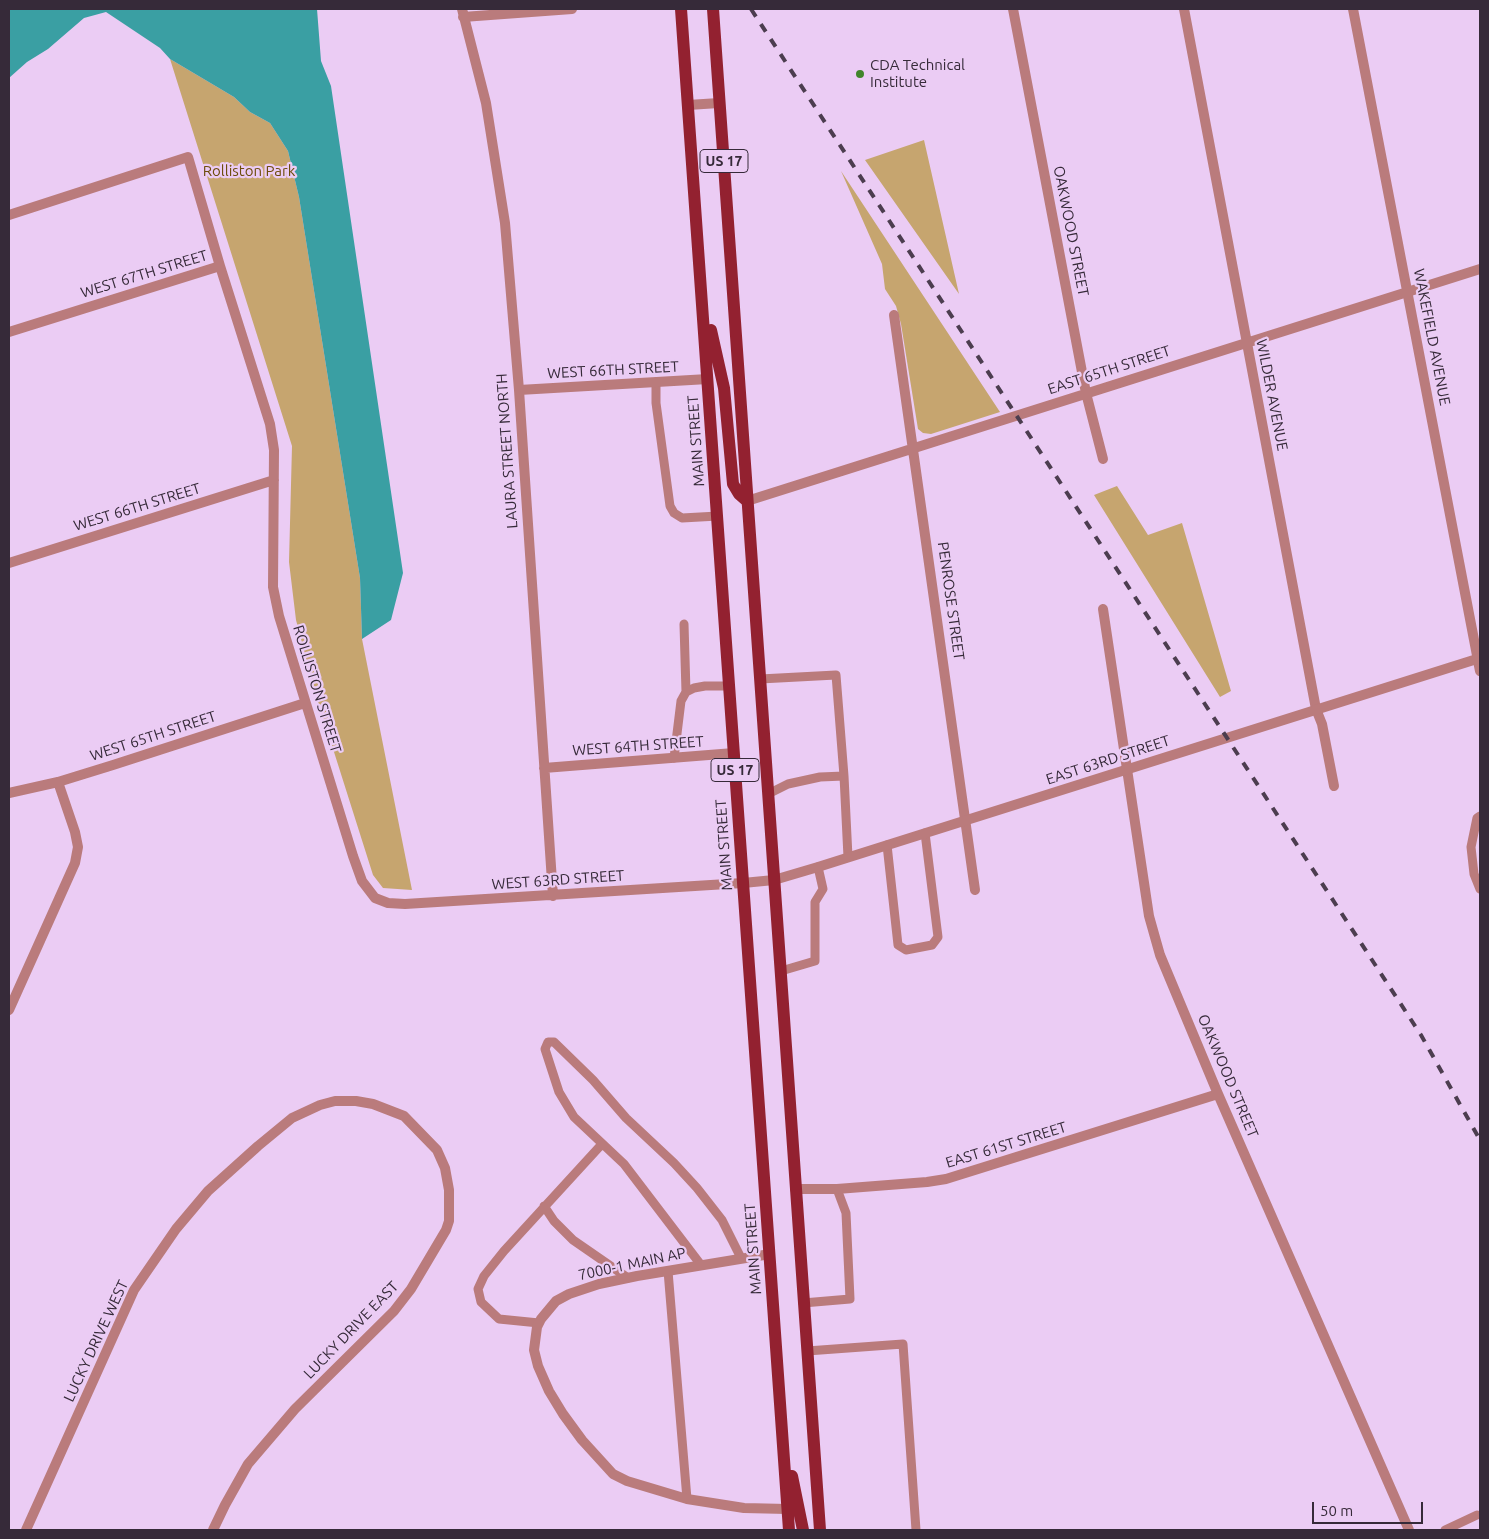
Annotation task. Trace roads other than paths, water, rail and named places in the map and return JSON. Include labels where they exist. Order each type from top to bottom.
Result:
[{"type":"main road","name":"MAIN STREET","points":[[681,9],[789,1530]]},
{"type":"main road","name":"US 17","points":[[713,9],[820,1530]]},
{"type":"main road","points":[[702,291],[724,388],[733,484],[739,494],[747,501]]},
{"type":"main road","points":[[782,1427],[803,1530]]},
{"type":"street","points":[[463,13],[572,9]]},
{"type":"street","name":"OAKWOOD STREET","points":[[1013,9],[1086,393],[1103,459]]},
{"type":"street","name":"WILDER AVENUE","points":[[1184,9],[1316,709],[1322,724],[1334,786]]},
{"type":"street","name":"WAKEFIELD AVENUE","points":[[1353,9],[1480,671]]},
{"type":"street","name":"LAURA STREET NORTH","points":[[463,13],[486,103],[505,223],[519,390],[552,896]]},
{"type":"street","points":[[688,105],[719,103]]},
{"type":"street","points":[[9,216],[188,157],[220,266]]},
{"type":"street","name":"WEST 67TH STREET","points":[[9,332],[220,266],[270,424],[274,450],[274,480]]},
{"type":"street","name":"EAST 65TH STREET","points":[[747,501],[1480,269]]},
{"type":"street","name":"PENROSE STREET","points":[[894,315],[975,890]]},
{"type":"street","name":"WEST 66TH STREET","points":[[519,390],[708,379]]},
{"type":"street","name":"WEST 66TH STREET","points":[[9,563],[274,480]]},
{"type":"street","name":"ROLLISTON STREET","points":[[274,480],[273,587],[279,616],[353,856],[362,881],[375,898]]},
{"type":"street","name":"OAKWOOD STREET","points":[[1103,609],[1148,916],[1160,955],[1218,1094],[1409,1530]]},
{"type":"street","name":"EAST 63RD STREET","points":[[743,883],[774,880],[818,867],[1479,658]]},
{"type":"street","name":"WEST 65TH STREET","points":[[9,793],[58,782],[305,703]]},
{"type":"street","name":"WEST 64TH STREET","points":[[544,768],[734,753]]},
{"type":"street","points":[[9,1010],[75,863],[78,847],[75,832],[58,782]]},
{"type":"street","name":"WEST 63RD STREET","points":[[375,898],[388,903],[405,904],[743,883]]},
{"type":"street","name":"EAST 61ST STREET","points":[[796,1190],[837,1189],[946,1179],[1218,1094]]},
{"type":"street","name":"LUCKY DRIVE WEST","points":[[26,1530],[134,1290],[176,1229],[208,1191],[292,1118],[320,1105],[335,1101],[356,1101],[373,1104]]},
{"type":"street","name":"LUCKY DRIVE EAST","points":[[213,1530],[248,1464],[295,1409],[394,1311],[411,1288],[446,1230],[449,1221],[449,1190],[445,1168],[437,1150],[404,1116],[373,1104]]},
{"type":"street","name":"7000-1 MAIN AP","points":[[770,1254],[628,1278],[599,1284],[569,1294],[556,1301],[539,1323],[534,1350],[538,1366],[549,1392],[582,1440],[613,1474],[627,1481],[687,1499],[744,1508],[787,1509]]},
{"type":"lane","points":[[656,382],[656,403],[670,506],[674,513],[682,518],[718,516]]},
{"type":"lane","points":[[674,758],[681,701],[686,692],[684,624]]},
{"type":"lane","points":[[760,679],[836,675],[848,857]]},
{"type":"lane","points":[[686,692],[699,687],[729,686]]},
{"type":"lane","points":[[768,794],[788,784],[820,777],[844,776]]},
{"type":"lane","points":[[1480,816],[1477,818],[1471,847],[1474,874],[1480,889]]},
{"type":"lane","points":[[887,845],[898,945],[906,950],[932,945],[938,936],[925,833]]},
{"type":"lane","points":[[781,971],[815,961],[815,902],[823,889],[818,867]]},
{"type":"lane","points":[[701,1265],[624,1164],[574,1117],[559,1092],[544,1049],[548,1042],[554,1042],[593,1080],[626,1118],[674,1163],[697,1188],[722,1220],[740,1258]]},
{"type":"lane","points":[[539,1323],[499,1319],[481,1302],[478,1289],[484,1276],[544,1206],[602,1144]]},
{"type":"lane","points":[[803,1302],[850,1299],[846,1213],[837,1189]]},
{"type":"lane","points":[[544,1206],[554,1221],[573,1240],[628,1278]]},
{"type":"lane","points":[[668,1271],[687,1499]]},
{"type":"lane","points":[[807,1351],[903,1344],[916,1530]]},
{"type":"lane","points":[[1446,1530],[1478,1515]]},
{"type":"railway","points":[[751,9],[1421,1035],[1480,1140]]},
{"type":"place","name":"CDA Technical Institute","points":[[860,74]]},
{"type":"park label","name":"Rolliston Park","points":[[249,171]]}]
